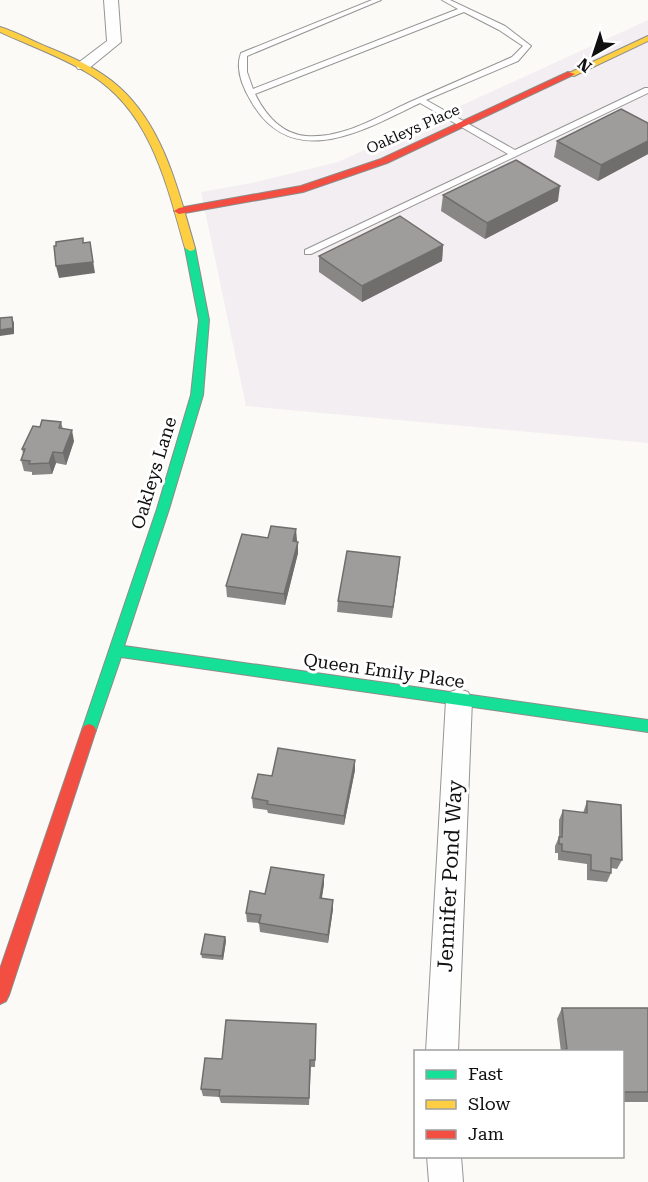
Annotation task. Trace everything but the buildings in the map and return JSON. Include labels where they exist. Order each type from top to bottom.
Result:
[{"type":"street","points":[[83,66],[114,42],[111,0]]},
{"type":"street","name":"Oakleys Lane","points":[[0,29],[83,66],[116,89],[140,117],[165,167],[195,264],[202,298],[203,338],[198,386],[162,509],[0,995]]},
{"type":"street","name":"Oakleys Place","points":[[179,211],[271,196],[312,186],[384,161],[648,38]]},
{"type":"street","name":"Queen Emily Place","points":[[115,650],[648,726]]},
{"type":"street","name":"Jennifer Pond Way","points":[[442,1050],[459,700]]},
{"type":"street","points":[[444,1158],[446,1182]]},
{"type":"lane","points":[[378,0],[244,55],[242,61],[250,93],[267,121],[288,135],[302,140],[349,132],[515,59],[527,46],[502,28],[446,0]]},
{"type":"lane","points":[[250,93],[465,9]]},
{"type":"lane","points":[[308,252],[648,90]]},
{"type":"lane","points":[[420,100],[513,153]]},
{"type":"shaded area","points":[[648,20],[648,443],[246,406],[201,192],[252,183],[338,162]]},
{"type":"traffic: fast","points":[[89,730],[163,509],[197,395],[204,320],[190,248]]},
{"type":"traffic: fast","points":[[115,650],[648,726]]},
{"type":"traffic: slow","points":[[0,29],[96,74],[116,89],[133,107],[158,151],[190,248]]},
{"type":"traffic: slow","points":[[571,74],[648,38]]},
{"type":"traffic: jam","points":[[179,211],[303,189],[384,161],[571,74]]},
{"type":"traffic: jam","points":[[0,995],[89,730]]}]
